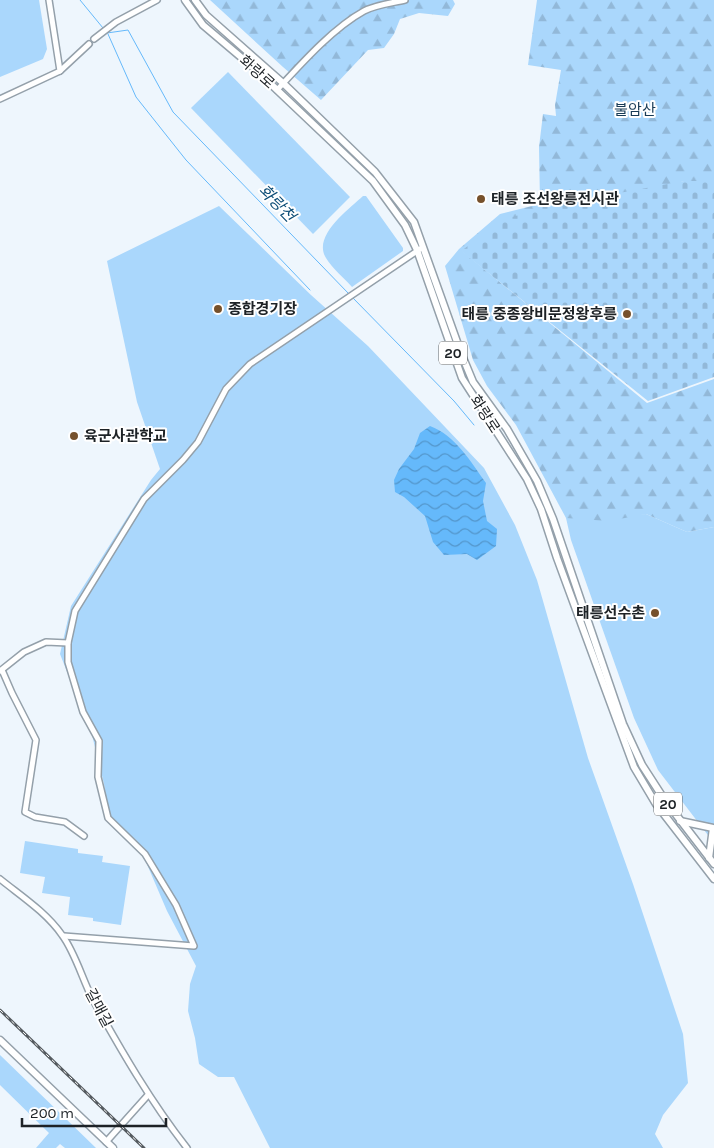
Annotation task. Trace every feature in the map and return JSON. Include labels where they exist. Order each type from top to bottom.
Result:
[{"type":"main road","name":"화랑로","points":[[185,0],[203,25],[277,90],[373,181],[420,248],[473,382],[507,430],[538,480],[623,724],[638,757],[664,799],[712,861]]},
{"type":"main road","name":"화랑로","points":[[196,0],[206,15],[283,83],[375,172],[414,222],[420,248],[462,378],[527,480],[541,510],[634,766],[656,804],[714,879]]},
{"type":"main road","points":[[656,804],[661,806],[678,828],[681,827],[681,822],[712,828],[712,861]]},
{"type":"main road","points":[[703,866],[704,862],[706,862],[714,873]]},
{"type":"main road","points":[[0,1040],[113,1148]]},
{"type":"street","points":[[49,0],[60,71]]},
{"type":"street","points":[[94,39],[116,22],[157,0]]},
{"type":"street","points":[[277,90],[319,46],[364,10],[405,0]]},
{"type":"street","points":[[0,99],[60,71],[89,44]]},
{"type":"street","points":[[64,936],[194,946],[176,905],[145,854],[108,818],[98,777],[99,741],[83,712],[68,662],[68,642],[75,611],[144,499],[198,442],[226,389],[250,364],[420,248]]},
{"type":"street","points":[[68,642],[46,642],[24,652],[1,670],[36,740],[25,812],[35,817],[65,822],[84,836]]},
{"type":"street","name":"갈매길","points":[[0,879],[42,913],[64,936],[93,999],[124,1055],[148,1095],[187,1148]]},
{"type":"street","points":[[106,1142],[148,1095]]},
{"type":"green space","points":[[0,0],[39,0],[47,49],[43,59],[0,77]]},
{"type":"green space","points":[[210,0],[453,0],[455,4],[448,16],[419,13],[400,19],[394,34],[384,48],[368,50],[321,100]]},
{"type":"green space","name":"불암산","points":[[537,0],[714,0],[714,181],[684,181],[462,251],[647,403],[714,379],[714,527],[687,532],[646,514],[609,521],[566,518],[516,425],[487,386],[473,360],[445,266],[459,249],[500,214],[540,204],[539,147],[543,114],[556,116],[555,105],[561,70],[528,65]]},
{"type":"green space","points":[[228,72],[350,197],[313,234],[191,108]]},
{"type":"green space","name":"태릉 중종왕비문정왕후릉","points":[[684,181],[714,181],[714,377],[648,401],[461,251],[504,220],[543,207]]},
{"type":"green space","points":[[363,196],[366,196],[403,248],[403,251],[352,287],[326,258],[323,250],[324,241],[334,224]]},
{"type":"green space","points":[[219,206],[311,295],[368,346],[484,468],[515,525],[537,580],[588,758],[633,884],[683,1034],[688,1083],[663,1115],[655,1134],[663,1148],[270,1148],[234,1077],[218,1077],[199,1064],[188,1011],[190,984],[196,966],[167,911],[137,841],[109,816],[104,784],[92,735],[60,654],[71,606],[151,480],[160,469],[137,402],[107,261]]},
{"type":"green space","name":"태릉선수촌","points":[[646,514],[687,532],[714,527],[714,843],[658,770],[634,718],[571,540],[566,518]]},
{"type":"green space","points":[[25,841],[78,849],[78,853],[103,856],[102,862],[130,866],[121,925],[93,921],[93,918],[68,915],[70,897],[42,893],[45,877],[20,873]]},
{"type":"green space","points":[[0,1055],[96,1148],[65,1148],[60,1144],[56,1148],[36,1148],[49,1133],[0,1085]]},
{"type":"water","points":[[430,426],[455,442],[486,483],[483,501],[487,521],[497,529],[496,546],[477,560],[467,554],[444,555],[433,542],[425,516],[404,497],[395,492],[394,480],[399,469],[414,449],[420,433]]},
{"type":"waterway","name":"화랑천","points":[[80,0],[103,28]]},
{"type":"waterway","name":"화랑천","points":[[107,33],[128,30],[173,112],[349,294]]},
{"type":"waterway","points":[[108,34],[136,97],[186,160],[310,290]]},
{"type":"waterway","name":"화랑천","points":[[352,297],[454,401],[474,425]]},
{"type":"railway","points":[[0,1010],[144,1148]]},
{"type":"place","name":"태릉 조선왕릉전시관","points":[[481,199]]},
{"type":"place","name":"종합경기장","points":[[218,309]]},
{"type":"place","name":"태릉 중종왕비문정왕후릉","points":[[627,314]]},
{"type":"place","name":"육군사관학교","points":[[74,436]]},
{"type":"place","name":"태릉선수촌","points":[[655,613]]}]
